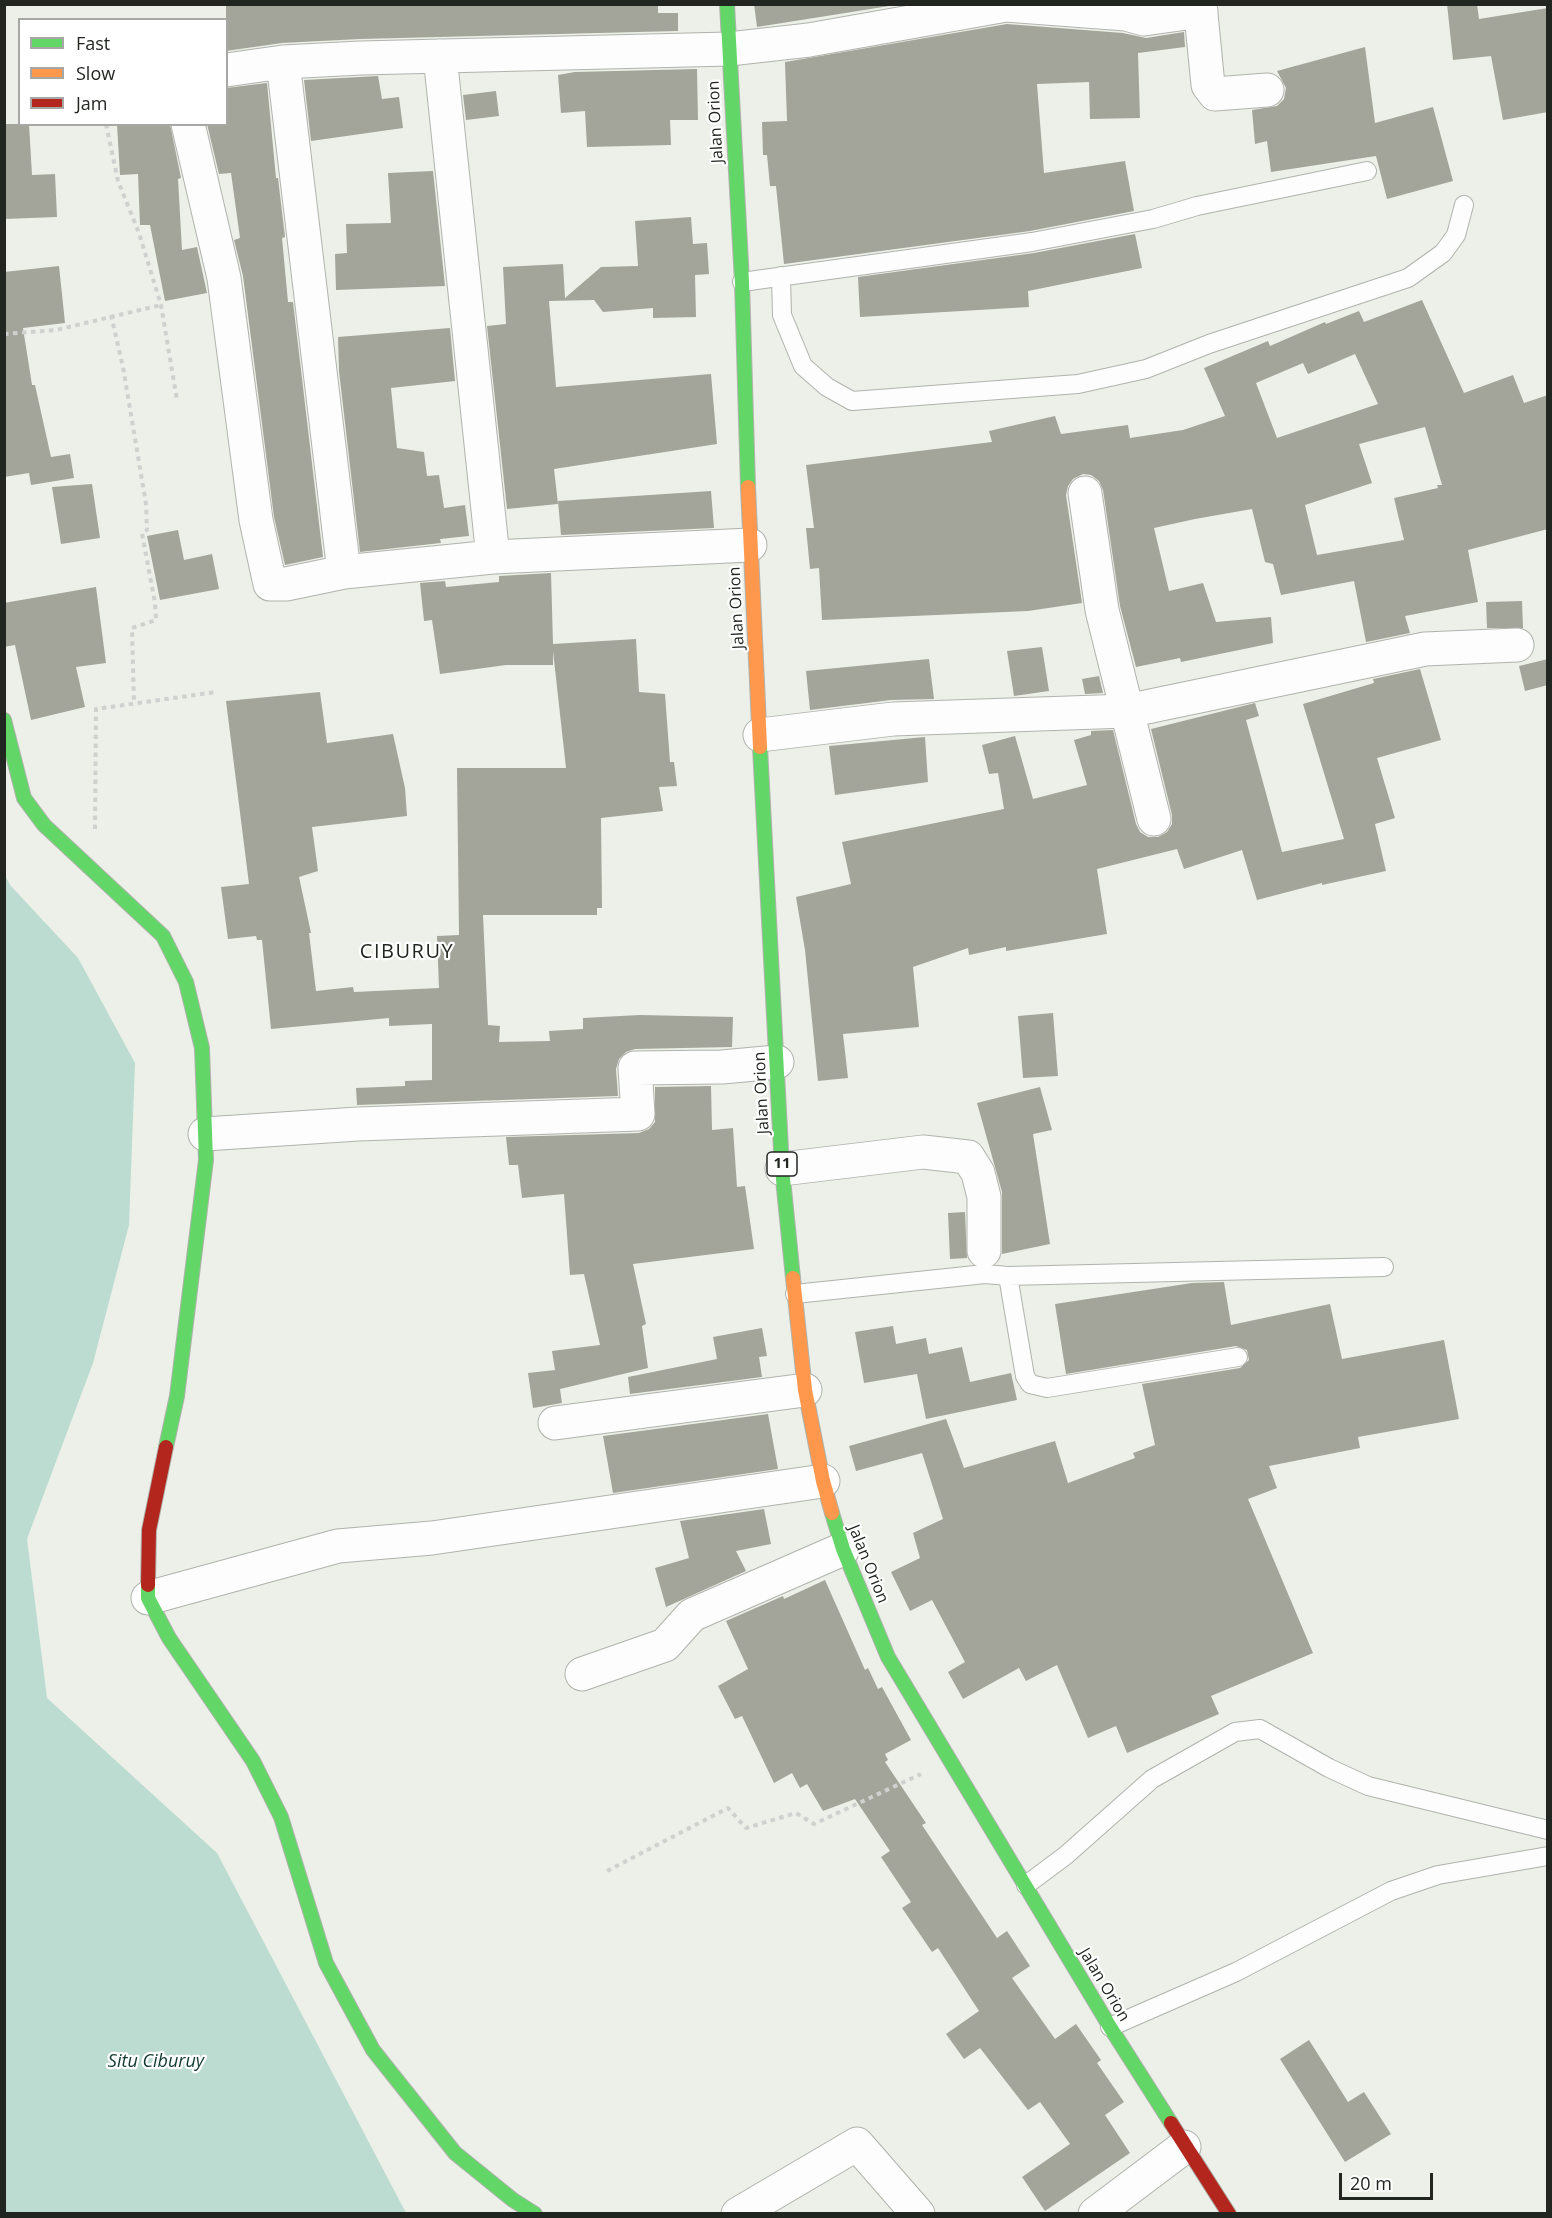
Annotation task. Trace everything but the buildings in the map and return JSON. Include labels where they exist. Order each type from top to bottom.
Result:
[{"type":"main road","name":"Jalan Orion","points":[[727,4],[741,282],[750,545],[782,1169],[805,1390],[823,1481],[843,1549],[888,1657],[1110,2027],[1184,2147],[1229,2214]]},
{"type":"main road","points":[[4,720],[24,798],[44,825],[163,936],[186,982],[202,1048],[206,1160],[177,1396],[149,1530],[148,1598],[169,1638],[258,1771],[281,1817],[326,1963],[373,2050],[455,2153],[513,2200],[535,2214]]},
{"type":"street","points":[[228,70],[284,62],[729,49],[809,40],[1006,5],[1126,14],[1144,19],[1201,8],[1208,85],[1215,94],[1267,90]]},
{"type":"street","points":[[440,56],[493,557]]},
{"type":"street","points":[[284,62],[344,572]]},
{"type":"street","points":[[188,126],[224,278],[254,509],[267,580],[272,585],[344,572],[493,557],[750,545]]},
{"type":"street","points":[[1085,493],[1102,610],[1154,819]]},
{"type":"street","points":[[760,735],[893,719],[1127,711],[1425,649],[1517,645]]},
{"type":"street","points":[[205,1134],[358,1124],[638,1114],[635,1068],[722,1067],[777,1062]]},
{"type":"street","points":[[782,1169],[922,1152],[968,1157],[978,1173],[984,1197],[984,1251]]},
{"type":"street","points":[[555,1422],[805,1390]]},
{"type":"street","points":[[148,1598],[338,1546],[444,1536],[823,1481]]},
{"type":"street","points":[[582,1674],[665,1646],[692,1615],[843,1549]]},
{"type":"street","points":[[738,2214],[857,2144],[918,2214]]},
{"type":"street","points":[[1095,2214],[1184,2147]]},
{"type":"lane","points":[[741,282],[1032,242],[1153,219],[1197,206],[1367,171]]},
{"type":"lane","points":[[781,276],[782,315],[803,366],[827,387],[852,401],[1078,384],[1146,369],[1209,344],[1408,278],[1443,253],[1456,235],[1464,205]]},
{"type":"lane","points":[[795,1294],[985,1274],[1008,1276],[1384,1267]]},
{"type":"lane","points":[[1008,1276],[1025,1376],[1030,1384],[1047,1388],[1238,1357]]},
{"type":"lane","points":[[1026,1885],[1065,1856],[1116,1808],[1152,1779],[1235,1731],[1260,1729],[1329,1768],[1368,1786],[1548,1830]]},
{"type":"lane","points":[[1110,2027],[1236,1972],[1391,1891],[1438,1875],[1548,1856]]},
{"type":"path","points":[[106,126],[118,181],[139,233],[161,305],[177,400]]},
{"type":"path","points":[[4,334],[56,330],[111,315],[161,305]]},
{"type":"path","points":[[111,315],[123,367],[146,504],[147,530],[142,533],[155,603],[156,620],[132,628],[134,703]]},
{"type":"path","points":[[81,859],[96,826],[93,762],[96,709],[216,692]]},
{"type":"path","points":[[607,1871],[728,1808],[746,1828],[796,1813],[814,1824],[949,1761]]},
{"type":"water","name":"Situ Ciburuy","points":[[4,873],[10,885],[78,958],[135,1063],[129,1225],[93,1363],[27,1539],[47,1698],[217,1853],[406,2213],[5,2213]]},
{"type":"traffic: fast","points":[[727,4],[742,282],[748,487]]},
{"type":"traffic: fast","points":[[4,720],[24,798],[44,825],[163,936],[186,982],[202,1048],[206,1160],[177,1396],[166,1447]]},
{"type":"traffic: fast","points":[[760,747],[782,1169],[793,1278]]},
{"type":"traffic: fast","points":[[832,1513],[843,1549],[888,1657],[1110,2027],[1171,2123]]},
{"type":"traffic: fast","points":[[148,1585],[148,1598],[169,1638],[253,1761],[281,1817],[326,1963],[373,2050],[455,2153],[513,2200],[535,2214]]},
{"type":"traffic: slow","points":[[748,487],[760,747]]},
{"type":"traffic: slow","points":[[793,1278],[805,1390],[823,1481],[832,1513]]},
{"type":"traffic: jam","points":[[148,1585],[149,1530],[166,1447]]},
{"type":"traffic: jam","points":[[1171,2123],[1229,2214]]},
{"type":"district","name":"CIBURUY","points":[[407,952]]}]
